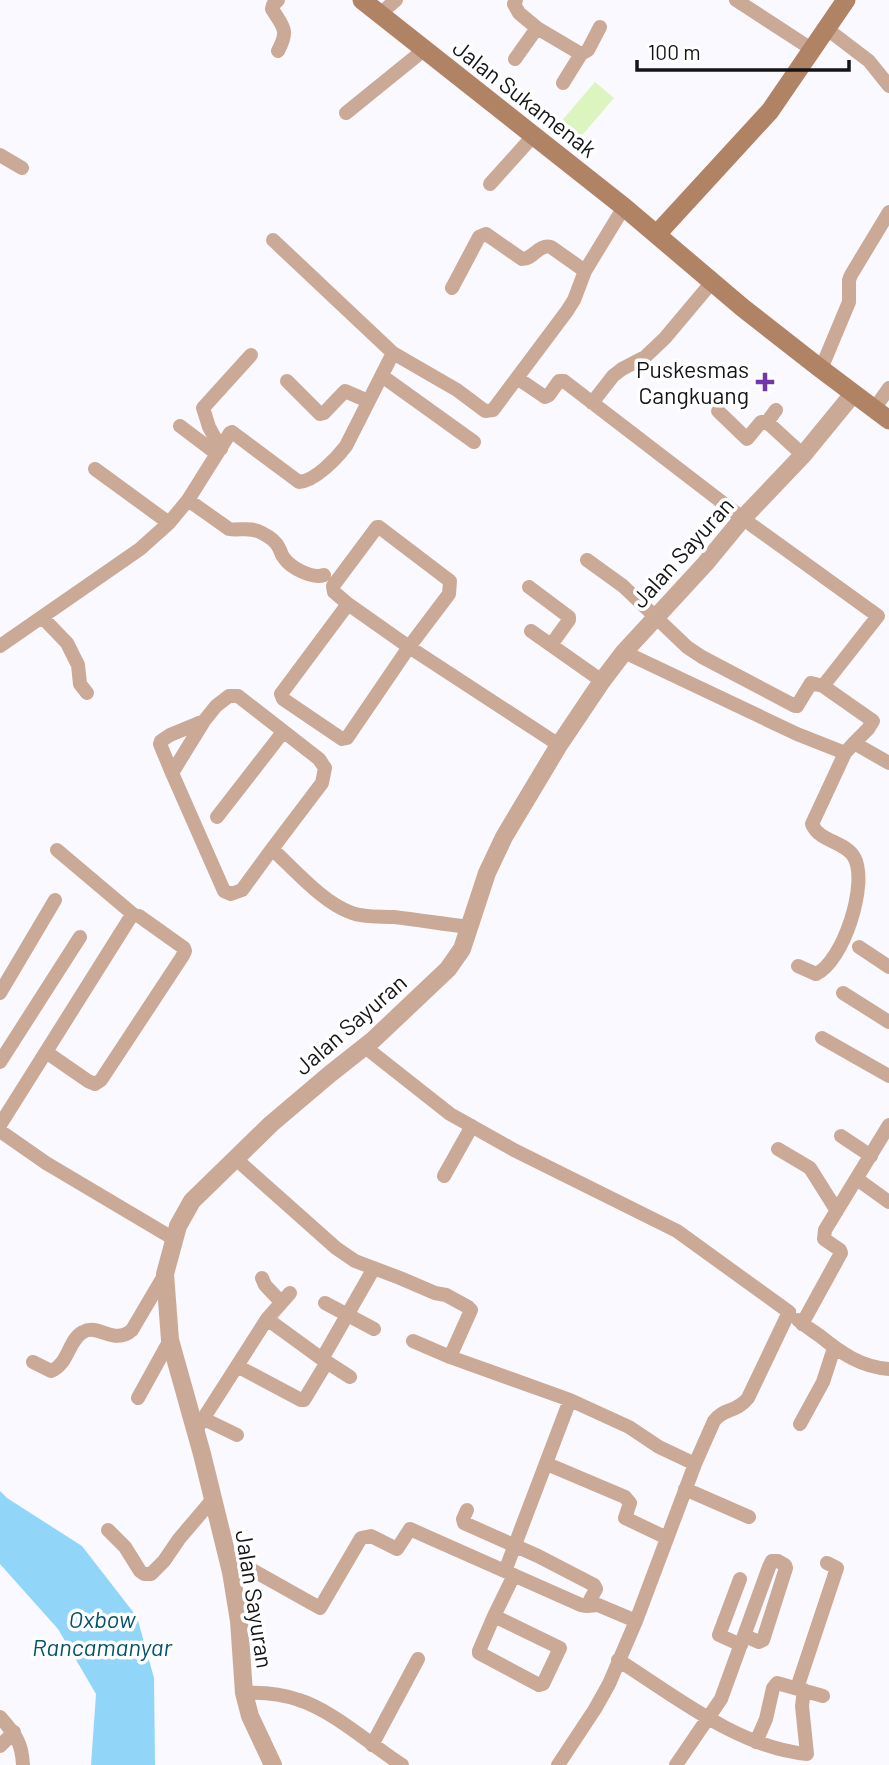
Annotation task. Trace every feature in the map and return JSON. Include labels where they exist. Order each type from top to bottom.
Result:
[{"type":"main road","points":[[657,234],[770,111],[846,0]]},
{"type":"main road","name":"Jalan Sukamenak","points":[[373,5],[624,207],[712,282],[882,414]]},
{"type":"street","points":[[278,0],[272,9],[285,32],[278,51]]},
{"type":"street","points":[[373,5],[396,0]]},
{"type":"street","points":[[516,0],[514,4],[519,13],[581,54]]},
{"type":"street","points":[[737,0],[813,50]]},
{"type":"street","points":[[515,59],[537,27]]},
{"type":"street","points":[[563,83],[581,54],[588,50],[600,27]]},
{"type":"street","points":[[827,29],[869,61],[889,86]]},
{"type":"street","points":[[346,113],[425,49]]},
{"type":"street","points":[[490,184],[534,135]]},
{"type":"street","points":[[0,155],[22,168]]},
{"type":"street","points":[[273,240],[393,352],[488,412],[493,410],[567,311],[585,271],[624,207]]},
{"type":"street","points":[[821,369],[849,302],[851,275],[889,212]]},
{"type":"street","points":[[452,288],[483,234],[522,259],[530,258],[541,247],[551,247],[585,271]]},
{"type":"street","points":[[592,403],[613,376],[645,357],[665,338],[712,282]]},
{"type":"street","points":[[0,646],[140,549],[169,523],[188,500],[232,432],[299,482],[306,481],[336,459],[346,446],[393,352]]},
{"type":"street","points":[[219,452],[203,408],[251,355]]},
{"type":"street","points":[[382,376],[474,442]]},
{"type":"street","points":[[517,378],[547,397],[559,382],[564,381],[743,518],[884,613],[822,686]]},
{"type":"street","points":[[287,381],[320,414],[345,391],[368,401]]},
{"type":"street","points":[[882,414],[889,388]]},
{"type":"street","name":"Jalan Sayuran","points":[[273,1765],[250,1716],[244,1693],[239,1620],[200,1424],[170,1340],[165,1274],[178,1226],[192,1201],[271,1124],[365,1047],[448,969],[462,949],[493,859],[559,745],[602,681],[624,652],[803,455],[853,394]]},
{"type":"street","points":[[767,422],[776,410]]},
{"type":"street","points":[[718,411],[747,439],[761,422],[767,422],[803,455]]},
{"type":"street","points":[[180,426],[219,452]]},
{"type":"street","points":[[94,469],[169,523]]},
{"type":"street","points":[[188,500],[229,529],[259,531],[275,542],[285,561],[307,573],[319,577],[324,575]]},
{"type":"street","points":[[348,604],[281,694],[283,699],[344,740],[409,647],[449,594],[450,581],[382,527],[377,527],[333,586],[334,592],[409,647],[559,745]]},
{"type":"street","points":[[587,560],[623,586],[687,647],[702,657],[795,706],[811,683],[822,686],[873,721],[850,748],[812,824],[821,835],[850,851],[855,858],[859,885],[856,905],[831,962],[816,974],[798,966]]},
{"type":"street","points":[[529,587],[569,617],[551,645]]},
{"type":"street","points":[[42,617],[74,654],[80,684],[87,693]]},
{"type":"street","points":[[531,631],[602,681]]},
{"type":"street","points":[[624,652],[796,734],[850,748],[889,764]]},
{"type":"street","points":[[172,773],[204,721],[216,706],[229,696],[238,696],[319,759],[326,768],[321,783],[242,890],[231,894],[224,891],[172,773],[160,744],[170,735],[204,721]]},
{"type":"street","points":[[217,817],[283,732]]},
{"type":"street","points":[[272,849],[320,892],[338,906],[353,913],[469,927]]},
{"type":"street","points":[[46,1052],[88,1082],[95,1084],[101,1080],[185,951],[134,915],[57,850]]},
{"type":"street","points":[[0,993],[55,900]]},
{"type":"street","points":[[0,1125],[134,915]]},
{"type":"street","points":[[0,1062],[80,937]]},
{"type":"street","points":[[859,947],[889,967]]},
{"type":"street","points":[[843,993],[889,1022]]},
{"type":"street","points":[[822,1038],[889,1076]]},
{"type":"street","points":[[365,1047],[450,1114],[677,1231],[834,1348],[859,1363],[889,1369]]},
{"type":"street","points":[[802,1324],[841,1254],[840,1250],[824,1239],[825,1230],[889,1125]]},
{"type":"street","points":[[444,1176],[472,1126]]},
{"type":"street","points":[[0,1130],[46,1163],[174,1239]]},
{"type":"street","points":[[841,1136],[871,1156]]},
{"type":"street","points":[[778,1149],[810,1168],[837,1211]]},
{"type":"street","points":[[236,1158],[336,1248],[355,1261],[446,1295],[471,1310],[450,1357]]},
{"type":"street","points":[[857,1179],[889,1202]]},
{"type":"street","points":[[237,1366],[304,1400],[374,1268]]},
{"type":"street","points":[[33,1362],[51,1371],[59,1368],[79,1334],[87,1330],[118,1337],[127,1334],[165,1274]]},
{"type":"street","points":[[237,1435],[200,1424],[267,1319],[285,1297],[265,1285],[262,1278]]},
{"type":"street","points":[[325,1303],[374,1329]]},
{"type":"street","points":[[558,1765],[596,1709],[609,1684],[636,1621],[695,1464],[716,1418],[740,1407],[748,1398],[789,1312]]},
{"type":"street","points":[[267,1319],[350,1377]]},
{"type":"street","points":[[138,1398],[170,1340]]},
{"type":"street","points":[[413,1341],[570,1400],[629,1427],[659,1447],[695,1464]]},
{"type":"street","points":[[800,1424],[823,1382],[834,1348]]},
{"type":"street","points":[[494,1616],[560,1648],[543,1684],[539,1685],[479,1651],[510,1573],[515,1545],[570,1400]]},
{"type":"street","points":[[547,1464],[625,1497],[630,1503],[625,1518],[667,1538]]},
{"type":"street","points":[[685,1489],[750,1517]]},
{"type":"street","points":[[108,1530],[125,1546],[140,1571],[150,1574],[164,1561],[213,1499]]},
{"type":"street","points":[[467,1510],[464,1523],[515,1545],[594,1586],[596,1589],[587,1606]]},
{"type":"street","points":[[227,1556],[318,1608],[361,1538],[371,1536],[397,1549],[410,1530],[587,1606],[598,1605],[636,1621]]},
{"type":"street","points":[[676,1765],[721,1699],[743,1641],[769,1567],[772,1561],[785,1565],[786,1568],[763,1640],[759,1642],[743,1641],[719,1635],[740,1578]]},
{"type":"street","points":[[618,1660],[709,1718],[756,1742],[808,1759],[801,1689],[837,1568],[827,1563]]},
{"type":"street","points":[[372,1745],[418,1658]]},
{"type":"street","points":[[756,1742],[766,1719],[775,1684],[822,1696]]},
{"type":"street","points":[[244,1693],[259,1692],[300,1700],[329,1715],[402,1765]]},
{"type":"street","points":[[0,1717],[14,1732],[22,1749],[23,1765]]},
{"type":"street","points":[[0,1745],[14,1732]]},
{"type":"green space","points":[[595,82],[614,98],[578,140],[559,124]]},
{"type":"water","name":"Oxbow Rancamanyar","points":[[0,1491],[82,1546],[137,1617],[154,1678],[155,1765],[91,1765],[96,1694],[58,1629],[0,1564]]},
{"type":"place","name":"Puskesmas Cangkuang","points":[[765,382]]}]
